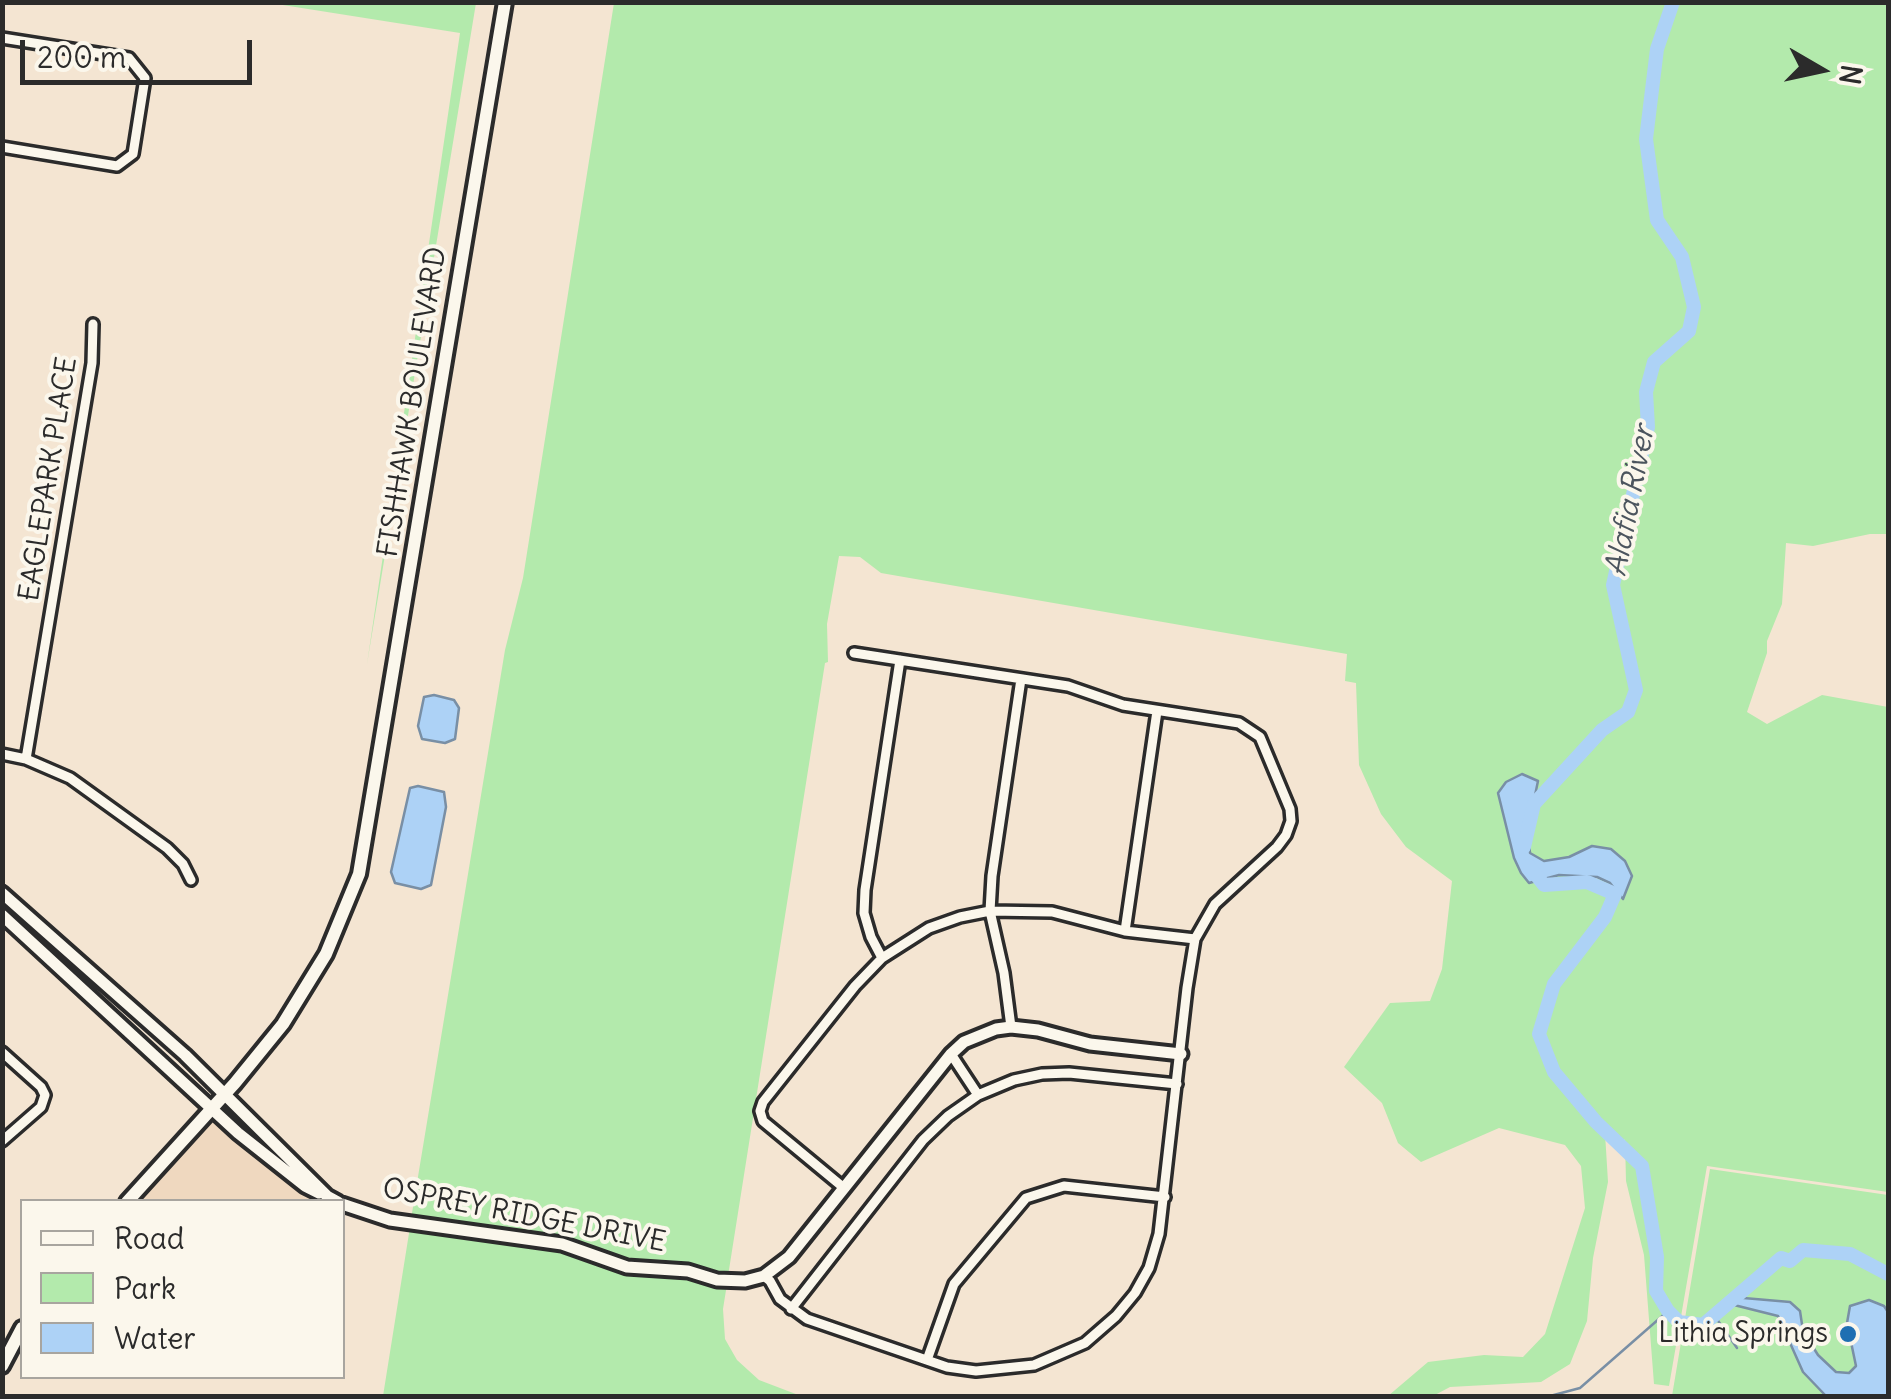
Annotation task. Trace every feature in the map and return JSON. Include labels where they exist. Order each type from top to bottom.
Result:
[{"type":"main road","name":"FISHHAWK BOULEVARD","points":[[130,1199],[221,1092],[314,960],[342,900],[371,810],[505,2]]},
{"type":"main road","name":"FISHHAWK BOULEVARD","points":[[118,1199],[208,1107]]},
{"type":"main road","points":[[2,1351],[20,1319]]},
{"type":"main road","points":[[2,1366],[20,1332]]},
{"type":"street","points":[[2,38],[129,58],[145,78],[133,154],[117,166],[2,147]]},
{"type":"street","name":"EAGLEPARK PLACE","points":[[26,759],[92,363],[93,324]]},
{"type":"street","points":[[854,653],[1068,686],[1123,706],[1239,723],[1254,730],[1264,743],[1290,809],[1286,835],[1214,904],[1195,939],[1160,1234],[1149,1268],[1116,1316],[1085,1343],[1060,1356],[1007,1369],[976,1371],[927,1360],[807,1319],[780,1299],[764,1276],[789,1258],[951,1054],[978,1036],[1011,1027],[1090,1044],[1181,1054]]},
{"type":"street","points":[[882,958],[864,913],[865,890],[900,660]]},
{"type":"street","points":[[1011,1027],[990,911],[1021,680]]},
{"type":"street","points":[[1125,930],[1157,710]]},
{"type":"street","points":[[2,754],[26,759],[70,778],[166,848],[183,864],[190,880]]},
{"type":"street","name":"OSPREY RIDGE DRIVE","points":[[2,893],[184,1054],[334,1199]]},
{"type":"street","points":[[844,1188],[763,1121],[760,1112],[763,1102],[882,958],[929,928],[990,911],[1052,912],[1125,930],[1195,939]]},
{"type":"street","points":[[2,915],[208,1107],[292,1177],[332,1199]]},
{"type":"street","points":[[2,1052],[45,1095],[40,1106],[2,1141]]},
{"type":"street","points":[[951,1054],[978,1095]]},
{"type":"street","points":[[791,1309],[924,1140],[948,1116],[978,1095],[1014,1080],[1042,1074],[1178,1084]]},
{"type":"street","points":[[927,1360],[954,1284],[1026,1198],[1064,1186],[1165,1197]]},
{"type":"street","name":"OSPREY RIDGE DRIVE","points":[[345,1204],[390,1220],[562,1244],[627,1267],[688,1271],[745,1281],[764,1276]]},
{"type":"shaded area","points":[[212,1116],[269,1165],[320,1199],[142,1199]]},
{"type":"green space","points":[[270,3],[476,3],[367,664],[460,33]]},
{"type":"green space","points":[[614,3],[1888,3],[1888,534],[1813,546],[1786,543],[1782,604],[1747,712],[1767,724],[1822,695],[1888,707],[1888,1192],[1707,1166],[1669,1386],[1654,1384],[1644,1255],[1626,1181],[1625,1140],[1605,1133],[1608,1182],[1593,1258],[1587,1321],[1570,1364],[1541,1382],[1450,1387],[1433,1396],[1388,1396],[1428,1362],[1484,1355],[1523,1357],[1545,1334],[1585,1208],[1581,1166],[1565,1145],[1499,1128],[1421,1162],[1398,1143],[1382,1103],[1344,1067],[1390,1003],[1430,1001],[1442,969],[1452,881],[1406,847],[1381,814],[1359,765],[1356,683],[1345,681],[1347,654],[881,573],[860,557],[839,556],[827,624],[828,662],[728,1276],[628,1263],[564,1240],[411,1219],[505,650],[523,578]],"holes":[[[1531,805],[1530,853],[1544,861],[1570,857],[1580,851],[1632,876],[1610,883],[1590,876],[1559,875],[1529,882],[1514,858],[1509,836]]]},
{"type":"green space","points":[[1710,1169],[1888,1195],[1888,1396],[1672,1396]]},
{"type":"green space","points":[[410,1227],[506,1238],[727,1284],[723,1309],[725,1339],[737,1360],[759,1380],[801,1396],[383,1396]]},
{"type":"water","points":[[424,697],[454,700],[459,708],[455,739],[445,743],[422,739],[418,726]]},
{"type":"water","points":[[1522,774],[1538,781],[1528,829],[1530,853],[1544,861],[1569,857],[1592,846],[1611,849],[1625,861],[1632,876],[1623,899],[1610,883],[1597,877],[1559,875],[1529,883],[1514,858],[1498,793],[1506,782]]},
{"type":"water","points":[[410,788],[444,792],[446,807],[431,885],[421,889],[395,883],[391,872]]},
{"type":"water","points":[[1732,1297],[1790,1302],[1800,1311],[1803,1331],[1818,1355],[1836,1372],[1849,1373],[1856,1366],[1847,1323],[1850,1306],[1869,1300],[1884,1306],[1888,1312],[1888,1396],[1826,1396],[1803,1372],[1778,1316],[1726,1303]]},
{"type":"waterway","name":"Alafia River","points":[[1524,847],[1534,804],[1602,730],[1628,712],[1636,690],[1613,585],[1648,427],[1646,392],[1654,362],[1689,331],[1694,307],[1682,257],[1657,220],[1646,139],[1657,49],[1673,2]]},
{"type":"waterway","name":"Alafia River","points":[[1529,866],[1544,885],[1587,882],[1615,894],[1605,917],[1554,984],[1539,1034],[1554,1072],[1596,1122],[1642,1166],[1657,1257],[1656,1291],[1668,1311],[1679,1322],[1703,1325],[1781,1258],[1790,1261],[1803,1250],[1850,1254],[1888,1274]]},
{"type":"waterway","points":[[1550,1396],[1580,1388],[1668,1311]]},
{"type":"waterway","points":[[1714,1315],[1737,1348]]},
{"type":"place","name":"Lithia Springs","points":[[1848,1334]]}]
